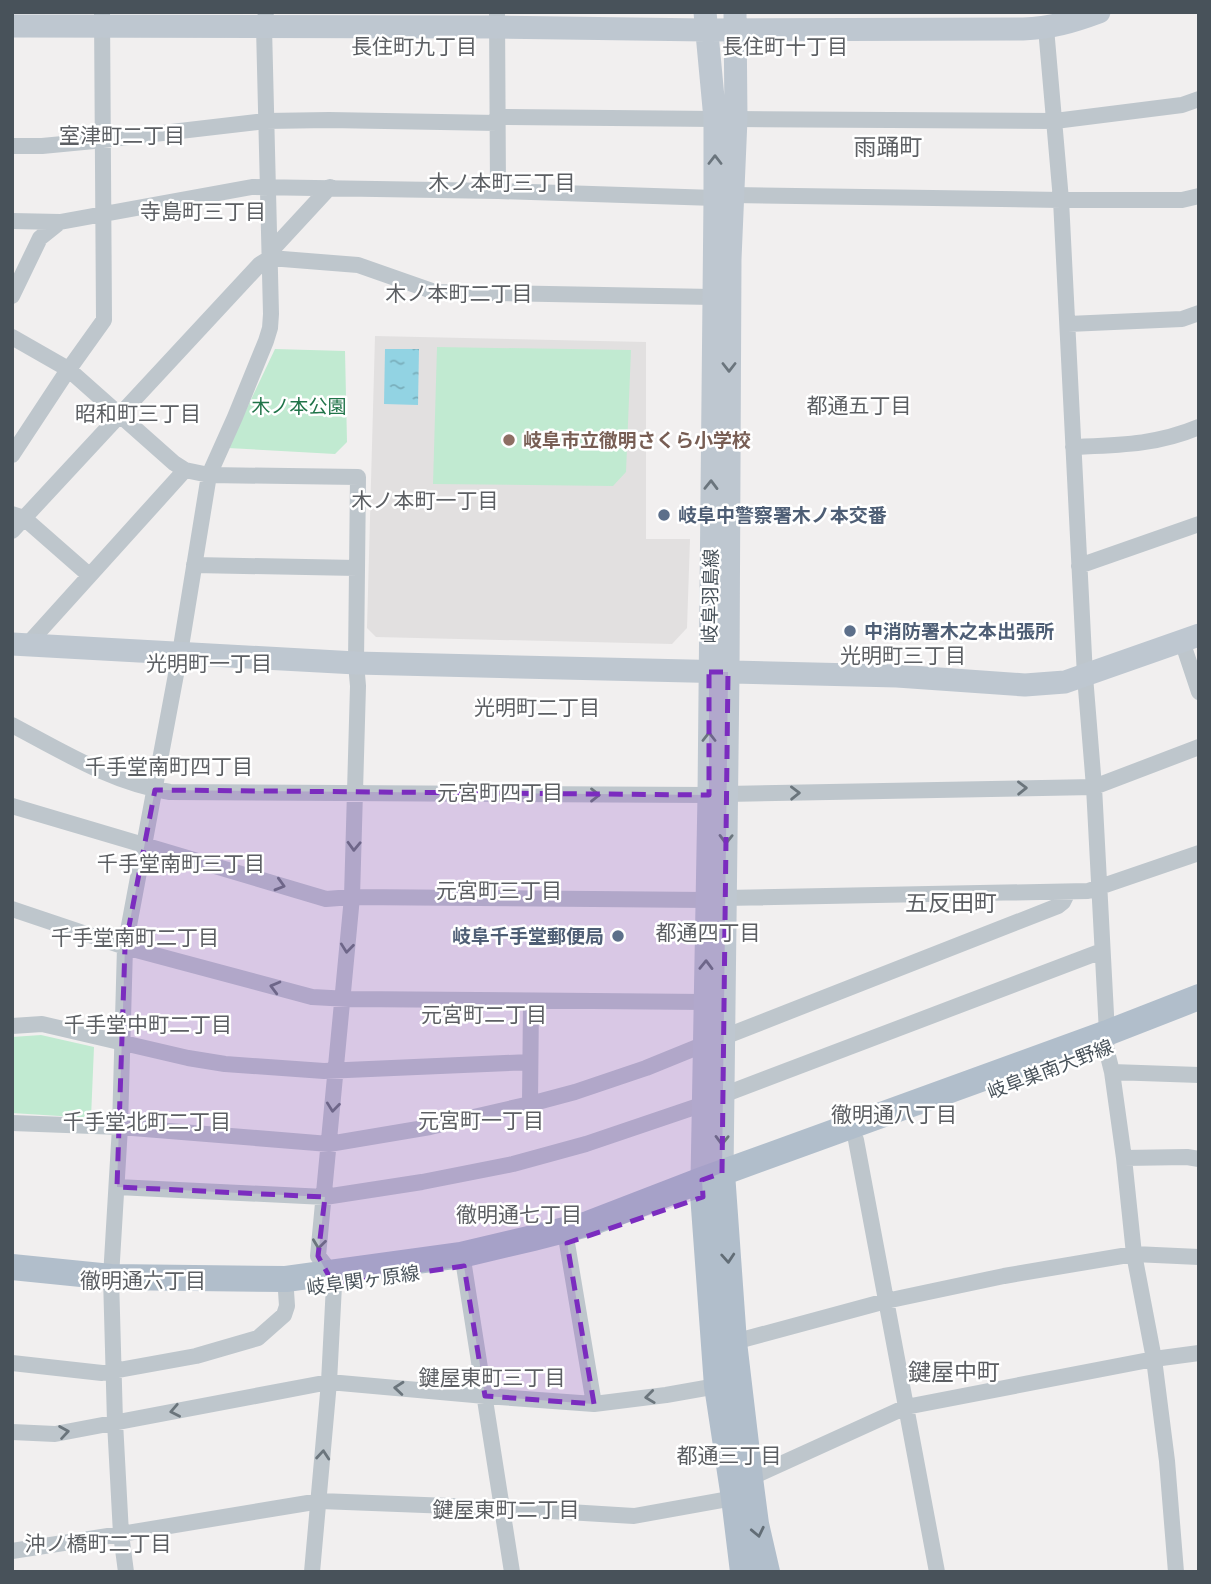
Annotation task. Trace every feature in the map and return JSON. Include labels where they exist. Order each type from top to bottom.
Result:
[{"type":"main road","name":"岐阜巣南大野線","points":[[713,1185],[1108,1051],[1199,997]]},
{"type":"main road","name":"岐阜巣南大野線","points":[[713,1185],[856,1140],[1108,1051],[1199,1014]]},
{"type":"main road","name":"岐阜関ヶ原線","points":[[12,1267],[111,1284],[333,1279],[464,1266],[593,1236],[713,1185]]},
{"type":"main road","name":"岐阜関ヶ原線","points":[[12,1280],[286,1291],[533,1238],[588,1224],[713,1185]]},
{"type":"main road","points":[[713,1185],[734,1342],[742,1488],[742,1571]]},
{"type":"main road","points":[[713,1185],[717,1386],[742,1488],[757,1524],[767,1572]]},
{"type":"street","points":[[12,26],[102,19],[497,19],[735,21],[1023,30],[1046,20],[1071,23],[1099,12]]},
{"type":"street","points":[[12,455],[68,369],[104,320],[102,19]]},
{"type":"street","points":[[497,19],[498,191]]},
{"type":"street","points":[[126,1572],[121,1534],[115,1422],[111,1284],[120,1127],[125,947],[180,653],[209,475],[267,341],[270,328],[265,20]]},
{"type":"street","points":[[1046,20],[1061,200],[1085,676],[1094,787],[1108,1051],[1124,1158],[1134,1254],[1154,1359],[1167,1461],[1176,1572]]},
{"type":"street","name":"岐阜羽島線","points":[[706,21],[726,119]]},
{"type":"street","name":"岐阜羽島線","points":[[713,1185],[718,672],[713,297],[724,196],[726,119],[735,21]]},
{"type":"street","points":[[12,146],[42,146],[265,121],[1055,121],[1182,105],[1199,99]]},
{"type":"street","points":[[12,221],[60,222],[252,187],[1061,200],[1182,200],[1199,196]]},
{"type":"street","points":[[12,531],[18,516],[121,415],[330,187]]},
{"type":"street","name":"岐阜羽島線","points":[[718,672],[730,259],[724,196]]},
{"type":"street","points":[[12,296],[40,238],[60,222]]},
{"type":"street","points":[[270,255],[358,265],[435,292],[713,297]]},
{"type":"street","points":[[1068,324],[1182,319],[1199,313]]},
{"type":"street","points":[[12,337],[68,369],[185,470],[209,475],[358,477],[358,686],[352,897],[318,1256],[333,1279],[329,1382],[312,1572]]},
{"type":"street","points":[[1073,447],[1144,443],[1176,436],[1199,427]]},
{"type":"street","points":[[20,645],[89,575],[185,470]]},
{"type":"street","points":[[18,516],[89,575]]},
{"type":"street","points":[[1079,566],[1199,524]]},
{"type":"street","points":[[194,565],[357,568]]},
{"type":"street","points":[[20,645],[356,663],[897,676],[1026,685],[1065,682],[1190,638],[1199,692]]},
{"type":"street","points":[[12,725],[106,774],[155,790],[170,792],[718,795],[1094,787],[1199,747]]},
{"type":"street","points":[[12,806],[326,899],[716,899],[1088,891],[1199,853]]},
{"type":"street","points":[[12,1123],[120,1127],[329,1144],[430,1127],[575,1092],[634,1072],[1058,906],[1068,892]]},
{"type":"street","name":"岐阜羽島線","points":[[714,1040],[705,1002],[716,899]]},
{"type":"street","points":[[12,909],[125,947],[312,997],[705,1002]]},
{"type":"street","points":[[117,1187],[325,1198],[513,1164],[586,1144],[713,1099],[1102,951]]},
{"type":"street","points":[[530,1104],[531,1001]]},
{"type":"street","points":[[12,1026],[42,1024],[225,1064],[336,1071],[530,1062]]},
{"type":"street","points":[[1108,1051],[1199,1075]]},
{"type":"street","points":[[856,1140],[937,1572]]},
{"type":"street","points":[[1124,1158],[1199,1159]]},
{"type":"street","points":[[567,1243],[594,1404]]},
{"type":"street","points":[[734,1342],[886,1301],[1004,1276],[1134,1254],[1199,1257]]},
{"type":"street","points":[[464,1266],[512,1572]]},
{"type":"street","points":[[12,1363],[102,1373],[196,1356],[258,1338],[284,1315],[287,1306],[286,1291]]},
{"type":"street","points":[[12,1550],[320,1501],[634,1516],[742,1488],[906,1407],[1154,1359],[1199,1353]]},
{"type":"street","points":[[12,1432],[55,1434],[329,1382],[594,1404],[717,1386]]},
{"type":"highlighted area","points":[[709,672],[728,672],[722,1173],[702,1180],[703,1197],[567,1243],[594,1404],[485,1396],[464,1266],[334,1285],[318,1256],[325,1197],[117,1187],[125,947],[155,790],[709,795]]},
{"type":"shaded area","name":"岐阜市立徹明さくら小学校","points":[[375,336],[646,342],[646,539],[690,539],[687,628],[672,644],[376,637],[367,628]]},
{"type":"green space","points":[[437,347],[631,350],[626,472],[613,486],[433,484]]},
{"type":"green space","name":"木ノ本公園","points":[[275,349],[345,351],[347,442],[335,454],[228,448]]},
{"type":"green space","points":[[41,1035],[94,1047],[91,1118],[12,1113],[12,1037]]},
{"type":"water","points":[[385,349],[419,349],[418,405],[384,404]]},
{"type":"place","name":"岐阜市立徹明さくら小学校","points":[[509,440]]},
{"type":"place","name":"岐阜中警察署木ノ本交番","points":[[664,515]]},
{"type":"place","name":"中消防署木之本出張所","points":[[850,631]]},
{"type":"place","name":"岐阜千手堂郵便局","points":[[618,936]]},
{"type":"district","name":"長住町九丁目","points":[[414,47]]},
{"type":"district","name":"長住町十丁目","points":[[785,47]]},
{"type":"district","name":"室津町二丁目","points":[[122,136]]},
{"type":"district","name":"雨踊町","points":[[888,147]]},
{"type":"district","name":"木ノ本町三丁目","points":[[502,183]]},
{"type":"district","name":"寺島町三丁目","points":[[203,212]]},
{"type":"district","name":"木ノ本町二丁目","points":[[459,294]]},
{"type":"district","name":"都通五丁目","points":[[859,406]]},
{"type":"district","name":"昭和町三丁目","points":[[138,414]]},
{"type":"district","name":"木ノ本町一丁目","points":[[425,501]]},
{"type":"district","name":"光明町三丁目","points":[[903,656]]},
{"type":"district","name":"光明町一丁目","points":[[209,664]]},
{"type":"district","name":"光明町二丁目","points":[[537,708]]},
{"type":"district","name":"千手堂南町四丁目","points":[[169,767]]},
{"type":"district","name":"元宮町四丁目","points":[[500,793]]},
{"type":"district","name":"千手堂南町三丁目","points":[[181,864]]},
{"type":"district","name":"元宮町三丁目","points":[[499,891]]},
{"type":"district","name":"五反田町","points":[[951,903]]},
{"type":"district","name":"都通四丁目","points":[[708,933]]},
{"type":"district","name":"千手堂南町二丁目","points":[[135,938]]},
{"type":"district","name":"元宮町二丁目","points":[[484,1015]]},
{"type":"district","name":"千手堂中町二丁目","points":[[148,1025]]},
{"type":"district","name":"徹明通八丁目","points":[[894,1115]]},
{"type":"district","name":"元宮町一丁目","points":[[481,1121]]},
{"type":"district","name":"千手堂北町二丁目","points":[[147,1122]]},
{"type":"district","name":"徹明通七丁目","points":[[519,1215]]},
{"type":"district","name":"徹明通六丁目","points":[[143,1281]]},
{"type":"district","name":"鍵屋中町","points":[[954,1372]]},
{"type":"district","name":"鍵屋東町三丁目","points":[[492,1378]]},
{"type":"district","name":"都通三丁目","points":[[729,1456]]},
{"type":"district","name":"鍵屋東町二丁目","points":[[506,1510]]},
{"type":"district","name":"沖ノ橋町二丁目","points":[[98,1544]]}]
